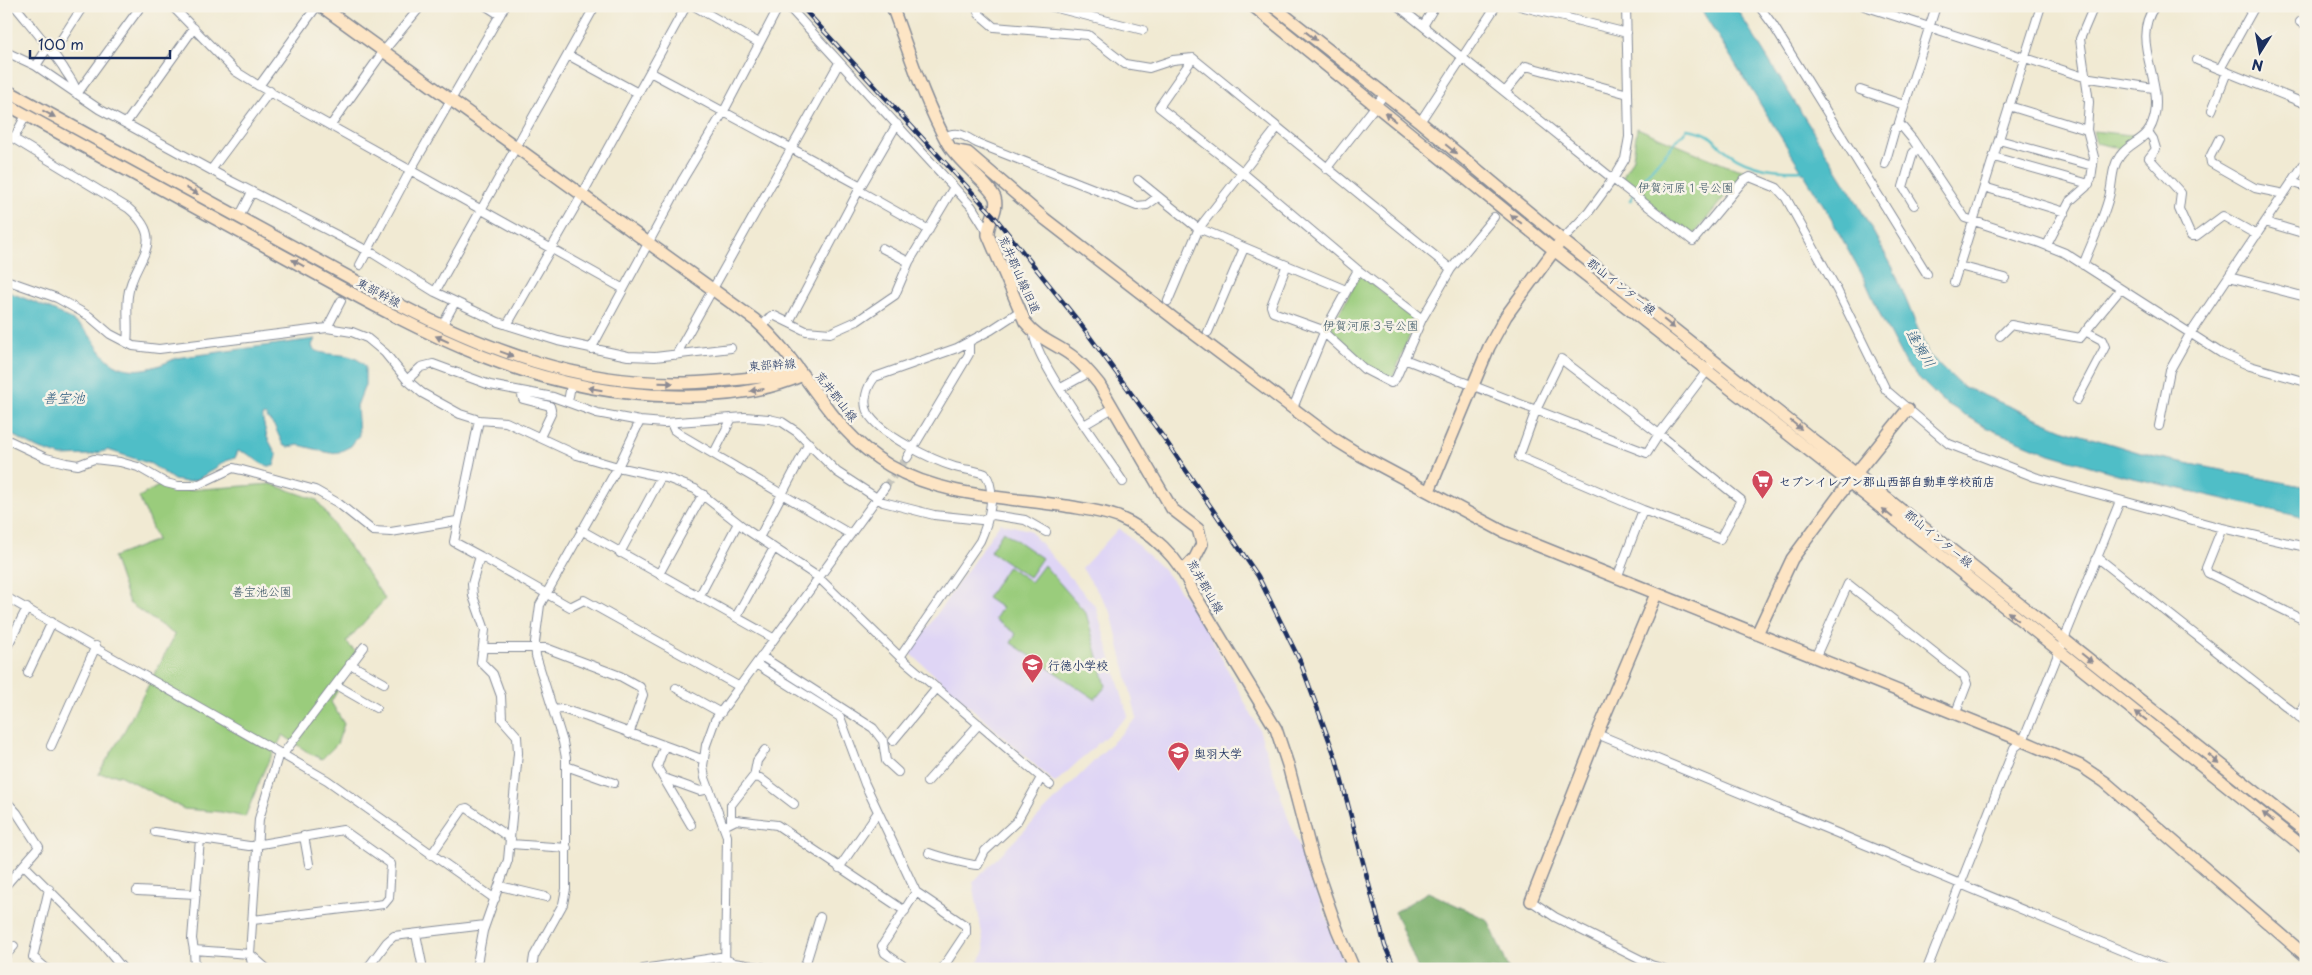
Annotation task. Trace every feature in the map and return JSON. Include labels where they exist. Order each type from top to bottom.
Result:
[{"type":"street","points":[[15,6],[51,48],[64,70],[76,83],[77,94]]},
{"type":"street","points":[[36,66],[83,6]]},
{"type":"street","points":[[77,94],[141,6]]},
{"type":"street","points":[[172,6],[234,71],[622,288]]},
{"type":"street","points":[[259,86],[317,6]]},
{"type":"street","name":"荒井郡山線","points":[[321,6],[762,326],[784,348],[840,425],[853,438],[890,466],[934,485],[990,497],[1044,503],[1116,516],[1139,528],[1156,540],[1184,570],[1193,592],[1276,729],[1286,756],[1313,860],[1337,929],[1354,969]]},
{"type":"street","points":[[331,125],[384,52],[421,6]]},
{"type":"street","points":[[486,6],[500,15]]},
{"type":"street","points":[[360,265],[410,171],[505,6]]},
{"type":"street","points":[[435,292],[595,6]]},
{"type":"street","points":[[507,325],[582,195],[686,6]]},
{"type":"street","points":[[694,6],[758,43]]},
{"type":"street","points":[[591,349],[622,288],[724,111],[779,6]]},
{"type":"street","points":[[788,6],[972,207],[988,231]]},
{"type":"street","name":"荒井郡山線旧道","points":[[892,6],[918,75],[945,137],[952,150],[994,197],[996,206],[988,231],[994,255],[1020,311],[1034,333],[1072,356],[1090,372],[1172,509],[1198,529],[1202,544],[1195,558],[1184,570]]},
{"type":"street","points":[[976,6],[979,14],[994,27],[1088,36],[1124,64],[1149,68],[1173,60],[1193,58],[1326,169],[1451,269]]},
{"type":"street","points":[[1049,6],[1143,30]]},
{"type":"street","name":"郡山インター線","points":[[1253,6],[1554,250],[1707,371],[1852,478],[2059,653],[2306,848]]},
{"type":"street","points":[[1272,6],[1420,122],[1562,240],[1714,361],[1852,478],[2064,640],[2306,832]]},
{"type":"street","points":[[1398,6],[1693,241],[1743,181],[1750,177],[1777,188],[1786,198],[1832,282],[1886,390],[1949,444],[2035,477],[2222,528],[2306,547]]},
{"type":"street","points":[[1423,26],[1435,6]]},
{"type":"street","points":[[1420,122],[1496,6]]},
{"type":"street","points":[[1520,6],[1627,33]]},
{"type":"street","points":[[1429,491],[1472,385],[1506,316],[1554,250],[1588,213],[1622,167],[1627,152],[1629,126],[1626,6]]},
{"type":"street","points":[[1758,6],[1772,25],[1927,274]]},
{"type":"street","points":[[1864,6],[2084,77],[2153,88]]},
{"type":"street","points":[[1936,6],[1899,118],[1900,125],[1918,148],[1965,218],[2047,245],[2083,265],[2221,353],[2250,366],[2306,382]]},
{"type":"street","points":[[1954,282],[2041,6]]},
{"type":"street","points":[[2047,245],[2070,201],[2088,184],[2093,166],[2094,157],[2087,130],[2089,106],[2080,39],[2094,6]]},
{"type":"street","points":[[2083,265],[2110,196],[2114,168],[2120,155],[2152,127],[2156,112],[2144,30],[2149,15],[2156,6]]},
{"type":"street","points":[[2212,110],[2224,70],[2255,6]]},
{"type":"street","points":[[126,123],[194,28]]},
{"type":"street","points":[[6,52],[36,66],[99,109],[252,192],[368,251],[435,292],[507,325],[591,349],[628,356],[676,355],[730,348]]},
{"type":"street","points":[[568,55],[638,93]]},
{"type":"street","points":[[1193,58],[1159,107],[1242,172],[1358,270],[1422,319]]},
{"type":"street","points":[[2197,60],[2306,104]]},
{"type":"street","points":[[676,355],[790,147],[839,63]]},
{"type":"street","points":[[1505,92],[1526,66],[1628,94]]},
{"type":"street","points":[[650,72],[790,147],[929,230]]},
{"type":"street","name":"東部幹線","points":[[6,90],[239,218],[442,326],[522,360],[558,370],[616,381],[707,383],[771,376],[803,375]]},
{"type":"street","points":[[1860,90],[1904,105]]},
{"type":"street","points":[[211,170],[270,91]]},
{"type":"street","points":[[1326,169],[1384,95]]},
{"type":"street","name":"東部幹線","points":[[6,104],[369,302],[437,337],[488,360],[571,385],[616,393],[690,397],[761,390],[777,386],[803,375]]},
{"type":"street","points":[[2009,106],[2087,130]]},
{"type":"street","points":[[26,115],[10,136],[128,208],[136,216],[147,236],[147,248],[128,295],[127,343]]},
{"type":"street","points":[[789,322],[860,188],[897,124]]},
{"type":"street","points":[[1885,164],[1895,130],[1900,125]]},
{"type":"street","points":[[1168,301],[1199,228],[1276,128]]},
{"type":"street","points":[[945,137],[953,132],[959,133],[977,143],[1137,206],[1147,205],[1158,197]]},
{"type":"street","points":[[2148,132],[2156,149],[2149,158],[2181,193],[2179,209],[2191,236],[2196,236],[2223,216],[2257,234]]},
{"type":"street","points":[[2219,139],[2210,157],[2211,163],[2255,188],[2284,194]]},
{"type":"street","points":[[1999,140],[2093,166]]},
{"type":"street","points":[[1914,205],[1902,187],[1913,153],[1918,148]]},
{"type":"street","points":[[952,150],[968,153],[1053,224],[1339,442],[1504,532],[2081,766],[2105,782],[2304,950]]},
{"type":"street","points":[[1994,157],[2088,184]]},
{"type":"street","points":[[2159,426],[2170,370],[2190,334],[2306,161]]},
{"type":"street","points":[[1138,180],[1199,228],[1346,290]]},
{"type":"street","points":[[2292,182],[2306,187]]},
{"type":"street","points":[[762,326],[773,316],[811,332],[824,334],[836,332],[857,321],[895,295],[909,262],[954,187]]},
{"type":"street","points":[[1984,187],[2064,212]]},
{"type":"street","points":[[239,218],[252,192]]},
{"type":"street","points":[[1286,266],[1271,306],[1273,312],[1324,332],[1364,369],[1390,383],[1395,381],[1422,319],[1451,269],[1494,217]]},
{"type":"street","points":[[2265,222],[2306,234]]},
{"type":"street","points":[[882,248],[909,262]]},
{"type":"street","points":[[1208,332],[1244,248]]},
{"type":"street","points":[[1959,266],[2005,278]]},
{"type":"street","points":[[1293,408],[1324,332],[1358,270]]},
{"type":"street","points":[[2229,276],[2306,297]]},
{"type":"street","points":[[6,280],[57,298],[90,316],[110,334],[133,346],[159,349],[327,328],[352,332],[367,338],[385,352],[407,380],[427,396],[454,412],[479,420],[506,422],[540,436],[577,455],[689,485],[758,538],[818,577],[900,657],[1050,785]]},
{"type":"street","points":[[2000,336],[2011,325],[2071,338],[2080,338],[2120,290]]},
{"type":"street","points":[[327,328],[341,301]]},
{"type":"street","points":[[442,326],[454,302]]},
{"type":"street","points":[[900,657],[971,556],[984,530],[988,517],[992,486],[984,474],[955,467],[912,449],[881,426],[867,412],[868,386],[875,377],[969,342],[1020,311]]},
{"type":"street","points":[[2077,400],[2105,347],[2102,340],[2085,332]]},
{"type":"street","points":[[1034,333],[1038,348],[1061,388],[1123,482]]},
{"type":"street","points":[[907,458],[969,354],[969,342]]},
{"type":"street","points":[[1404,359],[1647,453],[1714,361]]},
{"type":"street","points":[[1561,359],[1741,500],[1720,539],[1644,510],[1519,457],[1536,410],[1561,359]]},
{"type":"street","points":[[407,380],[421,366],[433,364],[490,385],[568,402],[597,413],[640,421],[671,423],[759,417],[777,421],[797,432],[837,472],[877,499],[892,505],[934,515],[981,520],[993,516],[1030,521],[1046,532]]},
{"type":"street","points":[[1061,388],[1090,372]]},
{"type":"street","points":[[568,402],[571,385]]},
{"type":"street","points":[[521,391],[523,399],[550,406],[551,412],[540,436]]},
{"type":"street","points":[[1084,425],[1113,408]]},
{"type":"street","points":[[1758,634],[1792,559],[1852,478],[1908,409]]},
{"type":"street","points":[[714,453],[732,418]]},
{"type":"street","points":[[479,420],[454,542],[570,607],[584,600],[740,687]]},
{"type":"street","points":[[532,969],[536,951],[563,904],[568,873],[564,742],[553,710],[536,647],[540,605],[618,467],[640,421]]},
{"type":"street","points":[[671,423],[676,431],[850,534]]},
{"type":"street","points":[[6,439],[46,458],[66,463],[78,465],[94,459],[120,462],[138,467],[166,483],[178,486],[195,486],[233,468],[242,470],[315,490],[338,503],[366,526],[380,532],[391,532],[457,521]]},
{"type":"street","points":[[758,538],[783,495],[809,443]]},
{"type":"street","points":[[620,553],[661,476]]},
{"type":"street","points":[[728,824],[710,789],[704,771],[704,760],[710,731],[721,712],[773,638],[885,487]]},
{"type":"street","points":[[659,574],[703,494]]},
{"type":"street","points":[[1927,969],[1959,883],[2014,748],[2023,741],[2120,501]]},
{"type":"street","points":[[1616,578],[1644,510]]},
{"type":"street","points":[[699,597],[738,523]]},
{"type":"street","points":[[2222,528],[2206,568],[2208,572],[2306,621]]},
{"type":"street","points":[[581,530],[773,638]]},
{"type":"street","points":[[736,617],[774,548]]},
{"type":"street","points":[[476,969],[485,925],[500,886],[511,841],[518,753],[517,736],[502,719],[501,696],[493,674],[481,662],[485,630],[472,592],[473,576],[480,556]]},
{"type":"street","points":[[2097,557],[2302,720],[2306,701]]},
{"type":"street","points":[[1815,658],[1848,584],[1964,676],[1967,684],[1955,715]]},
{"type":"street","points":[[1656,594],[1597,734],[1531,901],[1555,917],[1651,965],[1665,969]]},
{"type":"street","points":[[6,597],[96,646],[327,780],[495,899]]},
{"type":"street","points":[[6,650],[26,608]]},
{"type":"street","points":[[28,673],[52,622]]},
{"type":"street","points":[[51,746],[96,646]]},
{"type":"street","points":[[253,969],[250,954],[260,814],[281,754],[336,685],[364,646]]},
{"type":"street","points":[[483,648],[546,648],[620,676],[640,686],[643,696],[629,734]]},
{"type":"street","points":[[761,656],[873,728],[883,742],[886,761],[898,772]]},
{"type":"street","points":[[350,664],[384,683]]},
{"type":"street","points":[[756,664],[840,717],[865,784],[916,892],[966,926],[966,933],[942,969]]},
{"type":"street","points":[[336,685],[376,708]]},
{"type":"street","points":[[676,688],[721,712]]},
{"type":"street","points":[[893,742],[937,688]]},
{"type":"street","points":[[553,710],[562,709],[704,760]]},
{"type":"street","points":[[927,782],[979,724]]},
{"type":"street","points":[[1597,734],[2166,969]]},
{"type":"street","points":[[664,747],[657,767],[691,825]]},
{"type":"street","points":[[725,969],[727,836],[731,805],[754,777],[757,761],[765,750]]},
{"type":"street","points":[[566,766],[614,783]]},
{"type":"street","points":[[754,777],[760,778],[794,804]]},
{"type":"street","points":[[664,778],[700,790],[710,789]]},
{"type":"street","points":[[929,853],[959,860],[972,866],[978,864],[988,848],[1017,821],[1042,778]]},
{"type":"street","points":[[6,801],[17,812],[39,847],[6,885]]},
{"type":"street","points":[[431,855],[463,809],[466,808],[511,841],[567,848]]},
{"type":"street","points":[[839,868],[878,812]]},
{"type":"street","points":[[728,824],[736,820],[777,825],[904,911]]},
{"type":"street","points":[[155,832],[258,845],[346,830],[390,862],[392,866],[389,900],[384,904],[253,920]]},
{"type":"street","points":[[304,836],[309,864]]},
{"type":"street","points":[[195,969],[196,894],[200,839]]},
{"type":"street","points":[[24,865],[99,940],[123,969]]},
{"type":"street","points":[[500,886],[546,897]]},
{"type":"street","points":[[47,969],[33,957],[49,889]]},
{"type":"street","points":[[138,891],[196,894]]},
{"type":"street","points":[[908,969],[885,954],[882,948],[916,892]]},
{"type":"street","points":[[804,969],[820,917]]},
{"type":"street","points":[[368,969],[390,939],[485,925]]},
{"type":"street","points":[[416,934],[422,964],[421,969]]},
{"type":"street","points":[[6,955],[14,946]]},
{"type":"street","points":[[194,950],[250,954],[267,969]]},
{"type":"street","points":[[643,969],[720,957],[734,962],[772,969]]},
{"type":"shaded area","name":"行徳小学校","points":[[1000,523],[1029,530],[1096,607],[1128,716],[1055,783],[910,653]]},
{"type":"shaded area","name":"奥羽大学","points":[[1119,528],[1162,568],[1199,615],[1259,729],[1287,815],[1347,969],[974,969],[985,951],[973,882],[1137,718],[1111,612],[1082,568]]},
{"type":"green space","name":"伊賀河原１号公園","points":[[1637,128],[1725,165],[1745,171],[1692,237],[1621,181],[1633,158]]},
{"type":"green space","points":[[2093,131],[2140,136],[2123,149],[2096,143]]},
{"type":"green space","name":"伊賀河原３号公園","points":[[1362,276],[1414,317],[1415,322],[1393,377],[1388,378],[1366,365],[1332,333],[1331,328],[1358,278]]},
{"type":"green space","name":"善宝池公園","points":[[162,484],[189,490],[271,484],[317,500],[385,599],[346,642],[358,654],[331,702],[344,724],[337,744],[322,759],[309,753],[283,735],[265,768],[245,817],[221,812],[184,809],[119,775],[98,774],[121,737],[175,635],[129,603],[113,557],[157,540],[139,497]]},
{"type":"green space","points":[[1003,531],[1042,558],[1029,577],[990,551]]},
{"type":"green space","points":[[1044,565],[1086,613],[1106,686],[1095,699],[1011,643],[1016,634],[995,619],[1002,608],[987,598],[1008,566],[1031,582]]},
{"type":"green space","points":[[1428,892],[1488,920],[1509,969],[1418,969],[1395,912]]},
{"type":"water","name":"逢瀬川","points":[[1699,6],[1735,6],[1855,199],[1893,268],[1928,354],[1962,386],[2062,429],[2151,456],[2306,487],[2306,518],[2121,475],[2050,454],[1985,427],[1941,400],[1906,365],[1883,321],[1864,278],[1824,206]]},
{"type":"water","name":"善宝池","points":[[6,291],[44,306],[79,325],[111,362],[128,369],[158,366],[176,358],[315,339],[312,345],[313,349],[320,352],[347,356],[365,366],[365,385],[357,406],[359,435],[351,446],[339,452],[330,453],[299,445],[288,447],[283,445],[275,427],[265,415],[262,416],[267,437],[277,456],[274,466],[264,465],[248,454],[238,451],[235,458],[226,461],[197,480],[186,482],[174,480],[151,464],[108,450],[90,455],[61,456],[37,448],[6,432]]},
{"type":"waterway","points":[[1630,201],[1639,183],[1687,129],[1703,132],[1729,153],[1746,163],[1765,168],[1804,170]]},
{"type":"tunnel","points":[[341,301],[360,265]]},
{"type":"tunnel","points":[[885,487],[907,458]]},
{"type":"railway","points":[[801,6],[993,215],[1079,322],[1166,441],[1258,576],[1300,661],[1336,759],[1385,946],[1395,969]]},
{"type":"place","name":"セブンイレブン郡山西部自動車学校前店","points":[[1763,500]]},
{"type":"place","name":"行徳小学校","points":[[1032,684]]},
{"type":"place","name":"奥羽大学","points":[[1178,772]]}]
